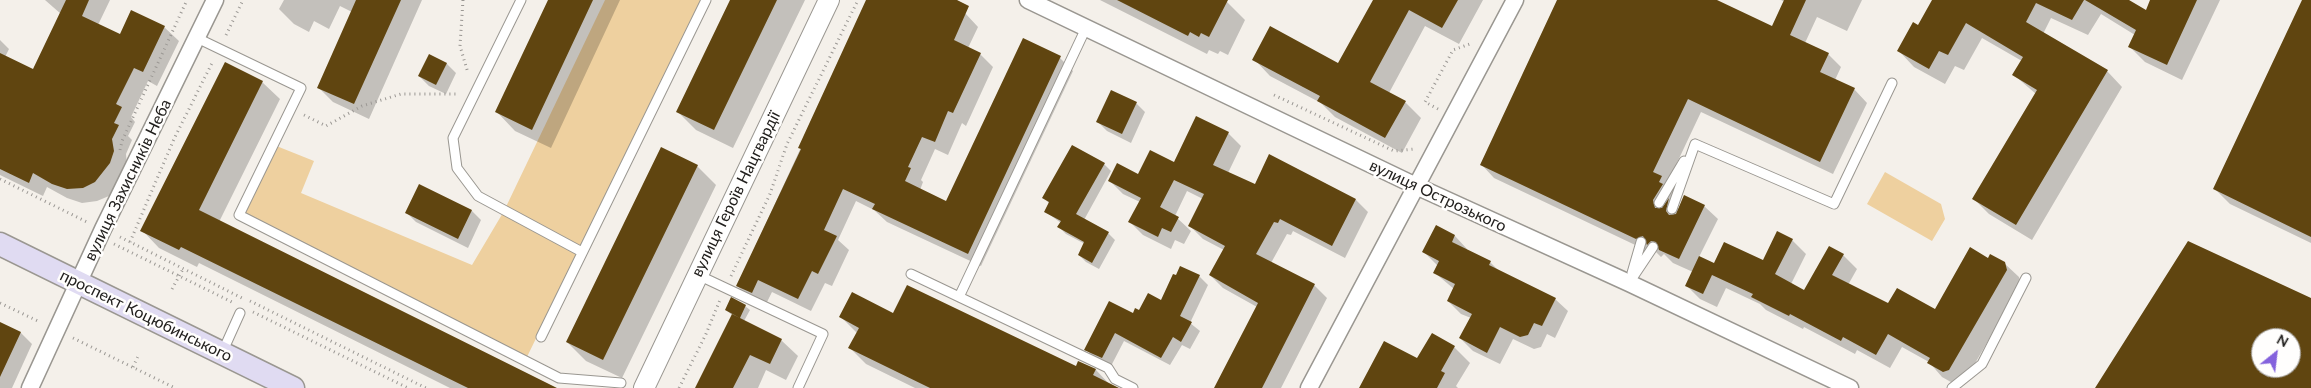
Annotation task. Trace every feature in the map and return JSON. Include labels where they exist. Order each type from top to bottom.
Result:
[{"type":"main road","name":"проспект Коцюбинського","points":[[0,244],[292,388]]},
{"type":"street","name":"вулиця Захисників Неба","points":[[30,388],[79,283],[95,226],[197,38],[215,0]]},
{"type":"street","name":"вулиця Героїв Нацгвардії","points":[[644,388],[830,0]]},
{"type":"street","name":"вулиця Острозького","points":[[1028,0],[1416,186],[1629,283],[1842,386]]},
{"type":"street","points":[[1309,388],[1515,0]]},
{"type":"lane","points":[[521,0],[453,138],[457,168],[478,196],[582,252]]},
{"type":"lane","points":[[541,337],[706,0]]},
{"type":"lane","points":[[959,297],[1086,28]]},
{"type":"lane","points":[[197,38],[301,88],[239,215],[559,378],[621,383]]},
{"type":"lane","points":[[1695,144],[1834,204],[1892,84]]},
{"type":"lane","points":[[1659,203],[1695,144]]},
{"type":"lane","points":[[1672,209],[1695,144]]},
{"type":"lane","points":[[1629,283],[1641,242]]},
{"type":"lane","points":[[1629,283],[1654,247]]},
{"type":"lane","points":[[912,274],[1108,368],[1115,379],[1133,388]]},
{"type":"lane","points":[[698,275],[823,334],[798,388]]},
{"type":"lane","points":[[1952,388],[1982,364],[2026,278]]},
{"type":"lane","points":[[222,353],[241,309]]},
{"type":"path","points":[[118,158],[122,140],[187,0]]},
{"type":"path","points":[[130,242],[174,139],[244,0]]},
{"type":"path","points":[[291,108],[326,126],[362,106],[401,94],[475,94],[460,46],[463,0]]},
{"type":"path","points":[[679,388],[706,334],[725,287],[770,194],[787,144],[858,0]]},
{"type":"path","points":[[1434,117],[1438,110],[1425,102],[1453,50],[1475,42]]},
{"type":"path","points":[[1270,93],[1394,151],[1416,148]]},
{"type":"path","points":[[0,179],[426,388]]},
{"type":"path","points":[[92,214],[95,226]]},
{"type":"path","points":[[114,244],[241,309],[408,388]]},
{"type":"path","points":[[172,289],[183,268]]},
{"type":"path","points":[[0,303],[175,388]]},
{"type":"path","points":[[132,367],[140,354]]},
{"type":"shaded area","points":[[605,0],[701,0],[525,361],[239,215],[274,145],[314,161],[301,193],[472,265],[504,211]]},
{"type":"shaded area","points":[[1885,172],[1941,204],[1945,219],[1932,241],[1867,204]]},
{"type":"building","points":[[66,0],[89,0],[82,16],[120,34],[131,10],[165,26],[143,72],[134,68],[116,104],[122,107],[114,123],[119,125],[112,139],[114,151],[110,163],[95,182],[83,188],[67,189],[52,184],[33,173],[29,183],[0,169],[0,53],[33,69]]},
{"type":"building","points":[[356,0],[401,0],[354,104],[317,88]]},
{"type":"building","points":[[548,0],[593,0],[532,130],[495,112]]},
{"type":"building","points":[[730,0],[777,0],[714,130],[676,112]]},
{"type":"building","points":[[866,0],[957,0],[969,6],[954,40],[981,53],[953,113],[948,111],[935,142],[922,137],[908,167],[911,168],[905,181],[946,201],[1023,38],[1061,56],[968,254],[872,209],[875,204],[843,189],[824,230],[837,236],[818,274],[812,271],[798,299],[758,280],[752,293],[736,286],[801,149],[798,148]]},
{"type":"building","points":[[1117,0],[1228,0],[1209,37],[1201,33],[1199,37],[1190,32],[1188,36]]},
{"type":"building","points":[[1373,0],[1458,0],[1442,28],[1409,10],[1370,82],[1406,101],[1385,138],[1317,101],[1320,96],[1252,60],[1270,26],[1338,63]]},
{"type":"building","points":[[1557,0],[1717,0],[1772,26],[1784,0],[1806,0],[1790,35],[1829,53],[1820,72],[1855,88],[1820,162],[1688,99],[1653,172],[1662,176],[1659,182],[1663,184],[1653,200],[1655,208],[1662,208],[1669,198],[1666,211],[1669,215],[1676,214],[1684,195],[1705,205],[1679,259],[1659,250],[1656,242],[1651,241],[1647,245],[1643,236],[1636,239],[1480,165]]},
{"type":"building","points":[[1932,0],[2084,0],[2072,20],[2036,3],[2026,22],[2108,70],[2016,225],[1972,199],[2037,90],[2012,75],[2023,57],[1966,23],[1948,55],[1939,51],[1929,69],[1897,51],[1913,22],[1918,25]]},
{"type":"building","points":[[2085,0],[2129,0],[2146,10],[2150,0],[2197,0],[2167,65],[2128,47],[2136,30]]},
{"type":"building","points":[[2302,0],[2311,0],[2311,237],[2213,189]]},
{"type":"building","points":[[429,54],[447,63],[436,85],[418,76]]},
{"type":"building","points":[[225,62],[263,81],[199,210],[557,388],[468,388],[181,247],[179,250],[140,231]]},
{"type":"building","points":[[1111,90],[1137,102],[1122,134],[1096,122]]},
{"type":"building","points":[[1196,116],[1229,132],[1213,165],[1255,184],[1269,154],[1356,199],[1332,246],[1280,219],[1278,223],[1274,222],[1256,254],[1315,284],[1262,388],[1214,388],[1258,303],[1209,275],[1225,246],[1188,226],[1204,194],[1174,180],[1160,207],[1179,217],[1171,232],[1162,228],[1158,237],[1128,222],[1141,198],[1108,181],[1117,163],[1138,174],[1150,150],[1174,162]]},
{"type":"building","points":[[1072,145],[1105,163],[1076,214],[1109,232],[1092,263],[1078,255],[1084,242],[1057,227],[1061,221],[1044,212],[1049,202],[1042,198]]},
{"type":"building","points":[[661,147],[698,165],[603,360],[566,342]]},
{"type":"building","points":[[419,184],[472,210],[458,239],[405,213]]},
{"type":"building","points":[[1436,225],[1455,235],[1452,242],[1491,261],[1489,265],[1556,298],[1542,326],[1534,323],[1528,335],[1520,337],[1500,327],[1487,353],[1459,338],[1472,314],[1447,301],[1455,284],[1433,273],[1439,261],[1422,252]]},
{"type":"building","points":[[1777,231],[1793,239],[1775,274],[1804,290],[1829,246],[1844,254],[1832,275],[1888,303],[1897,288],[1935,309],[1970,247],[1988,258],[1990,254],[2005,262],[2007,270],[1949,370],[1943,372],[1927,363],[1930,358],[1888,334],[1876,355],[1843,337],[1841,341],[1790,314],[1789,316],[1751,297],[1753,294],[1712,275],[1703,294],[1685,286],[1699,256],[1714,263],[1724,242],[1763,260]]},
{"type":"building","points":[[2188,241],[2311,298],[2311,388],[2095,388]]},
{"type":"building","points":[[1180,266],[1200,275],[1180,316],[1192,322],[1181,342],[1173,337],[1161,358],[1115,333],[1102,358],[1084,350],[1109,301],[1133,313],[1135,308],[1139,310],[1148,293],[1161,300],[1173,274],[1176,275]]},
{"type":"building","points":[[907,285],[1076,366],[1078,361],[1096,369],[1093,375],[1119,388],[930,388],[848,348],[859,328],[839,317],[852,292],[893,313]]},
{"type":"building","points":[[731,297],[746,305],[740,318],[725,310]]},
{"type":"building","points":[[732,314],[782,339],[770,364],[750,355],[733,388],[695,388]]},
{"type":"building","points":[[0,322],[21,332],[0,377]]},
{"type":"building","points":[[1432,333],[1455,346],[1441,371],[1445,373],[1437,388],[1359,388],[1384,341],[1417,358]]}]
